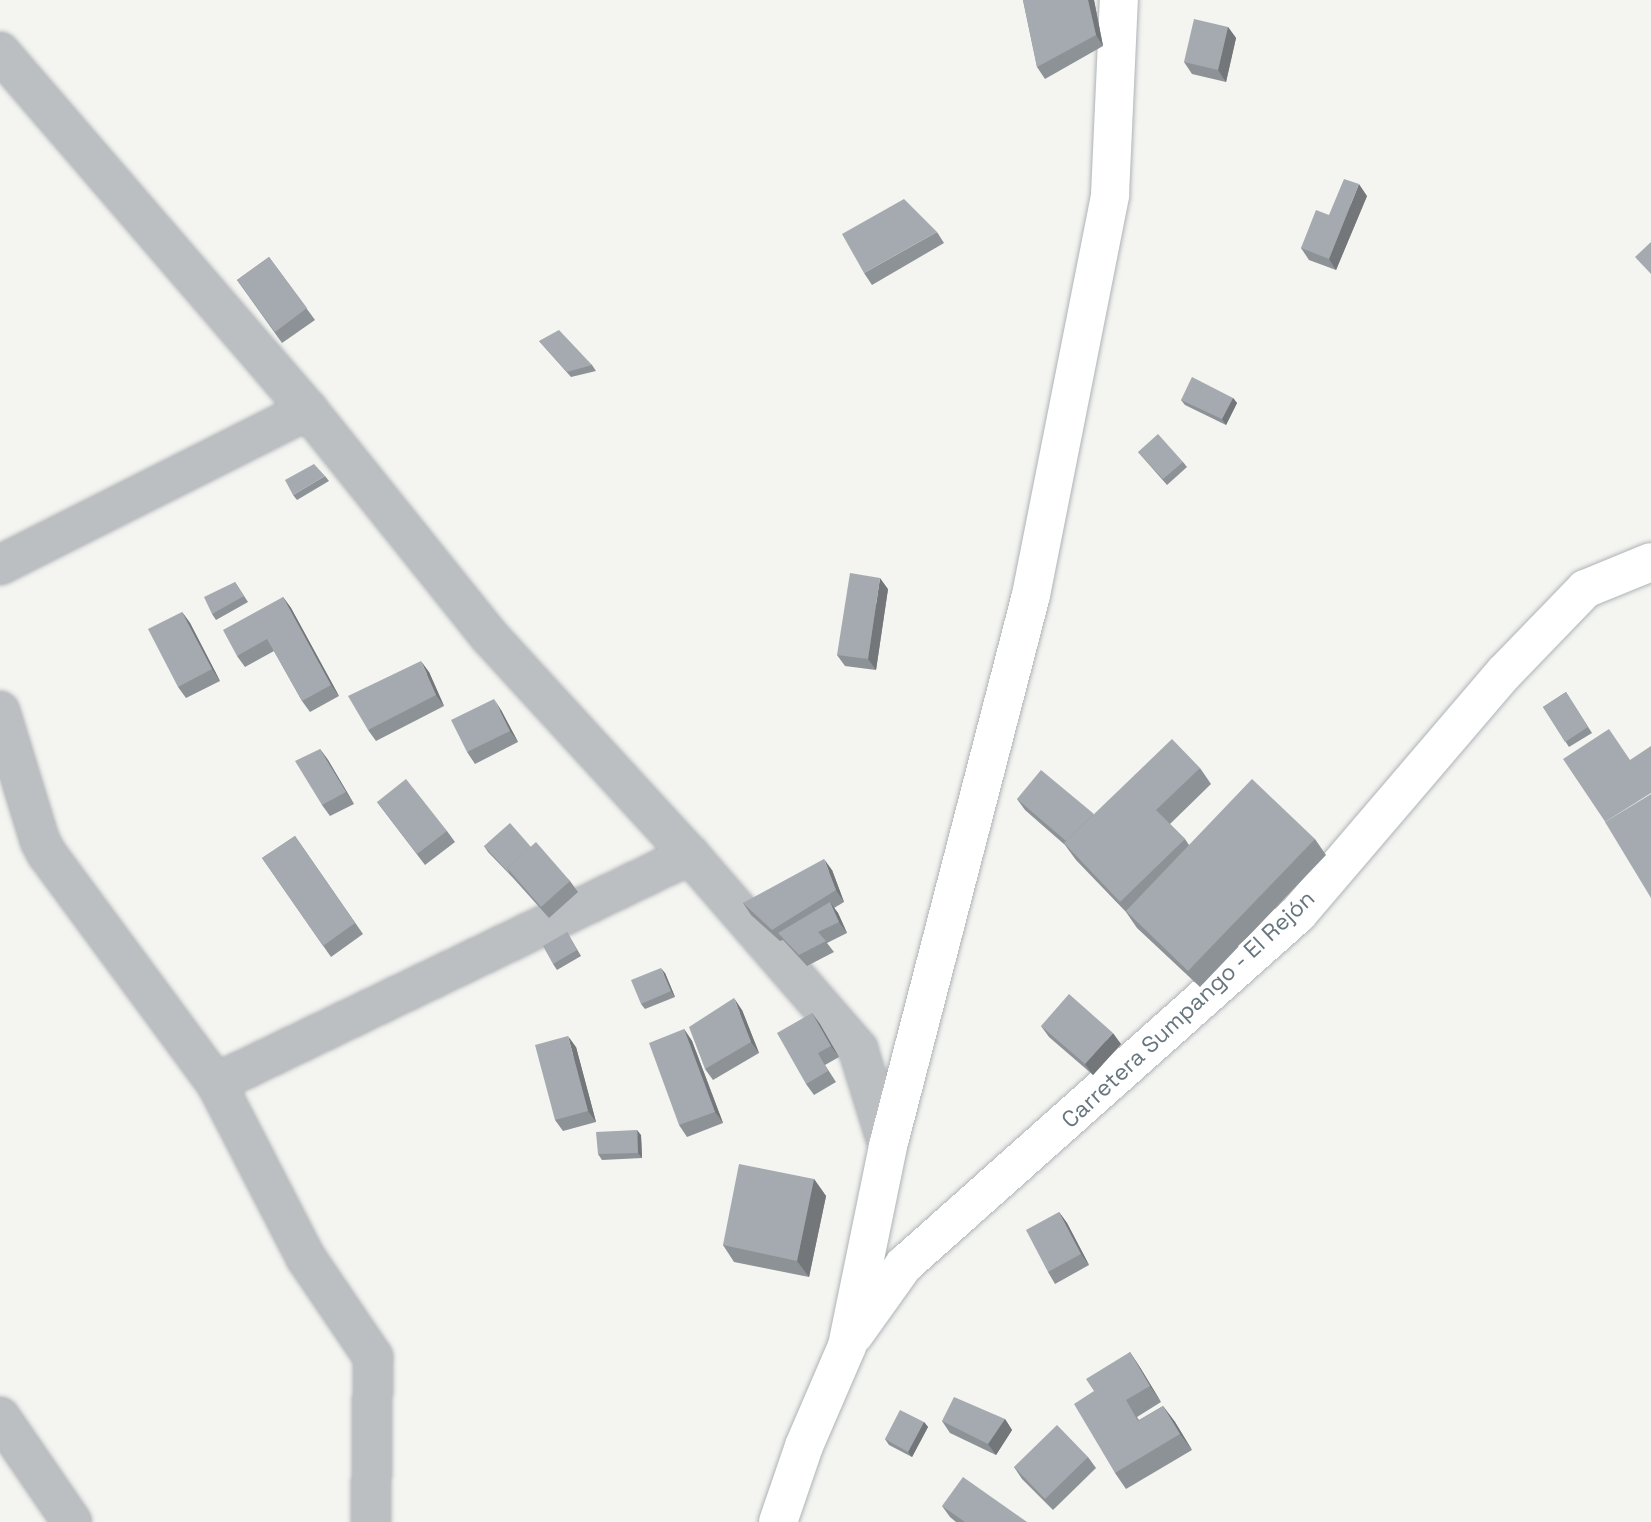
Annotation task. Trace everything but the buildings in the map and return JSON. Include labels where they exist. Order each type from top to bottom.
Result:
[{"type":"street","points":[[778,1522],[804,1446],[847,1346],[888,1146],[1031,595],[1110,195],[1119,0]]},
{"type":"street","points":[[0,52],[308,410],[490,637],[690,855],[858,1049],[888,1146]]},
{"type":"street","points":[[0,565],[308,410]]},
{"type":"street","name":"Carretera Sumpango - El Rejón","points":[[847,1346],[904,1265],[1298,914],[1504,673],[1585,589],[1651,562]]},
{"type":"street","points":[[0,710],[40,841],[47,854],[216,1083],[306,1258],[373,1357],[370,1522]]},
{"type":"street","points":[[216,1083],[690,855]]},
{"type":"street","points":[[0,1417],[72,1522]]}]
